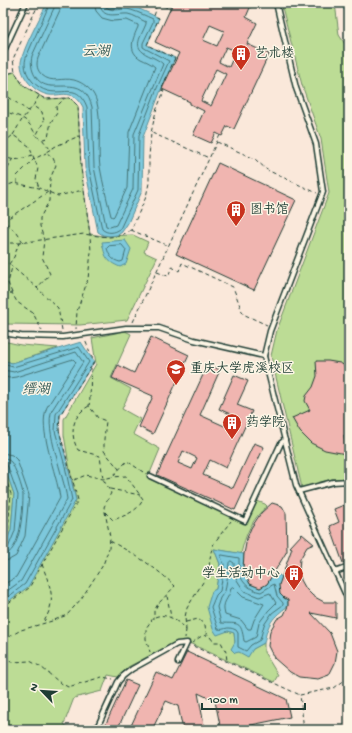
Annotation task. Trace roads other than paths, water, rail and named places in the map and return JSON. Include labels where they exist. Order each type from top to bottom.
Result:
[{"type":"lane","points":[[3,53],[26,3]]},
{"type":"lane","points":[[276,3],[296,88],[316,144],[323,192],[272,327],[264,356],[296,485],[349,602]]},
{"type":"lane","points":[[3,333],[21,336],[63,337],[131,328],[158,328],[194,340],[264,356]]},
{"type":"lane","points":[[150,476],[245,521],[281,443],[285,440]]},
{"type":"lane","points":[[299,491],[333,482],[349,481]]},
{"type":"lane","points":[[335,572],[349,567]]},
{"type":"lane","points":[[96,730],[119,680],[132,669],[177,644],[187,643],[178,662]]},
{"type":"water","name":"云湖","points":[[47,3],[103,3],[115,7],[131,5],[159,18],[147,45],[175,58],[143,137],[142,191],[128,223],[118,235],[103,235],[98,232],[85,168],[83,107],[75,97],[65,94],[44,94],[34,88],[26,79],[21,68],[22,56],[28,41]]},
{"type":"water","points":[[125,240],[131,249],[126,264],[120,267],[112,263],[107,258],[102,242]]},
{"type":"water","name":"缙湖","points":[[81,342],[94,362],[60,415],[59,430],[76,500],[28,587],[6,603],[3,598],[3,550],[11,530],[14,494],[3,463],[3,360],[12,363]]},
{"type":"water","points":[[214,549],[244,554],[243,569],[250,584],[260,588],[267,584],[274,572],[282,577],[280,591],[282,596],[288,600],[288,606],[274,618],[267,630],[264,643],[253,649],[248,657],[239,652],[235,653],[231,649],[235,642],[234,633],[228,631],[217,635],[213,629],[207,607],[212,591],[216,589],[220,564]]},
{"type":"waterway","points":[[348,3],[349,7]]},
{"type":"place","name":"艺术楼","points":[[241,71]]},
{"type":"place","name":"图书馆","points":[[236,227]]},
{"type":"place","name":"重庆大学虎溪校区","points":[[176,386]]},
{"type":"place","name":"药学院","points":[[232,440]]},
{"type":"place","name":"学生活动中心","points":[[294,591]]}]
